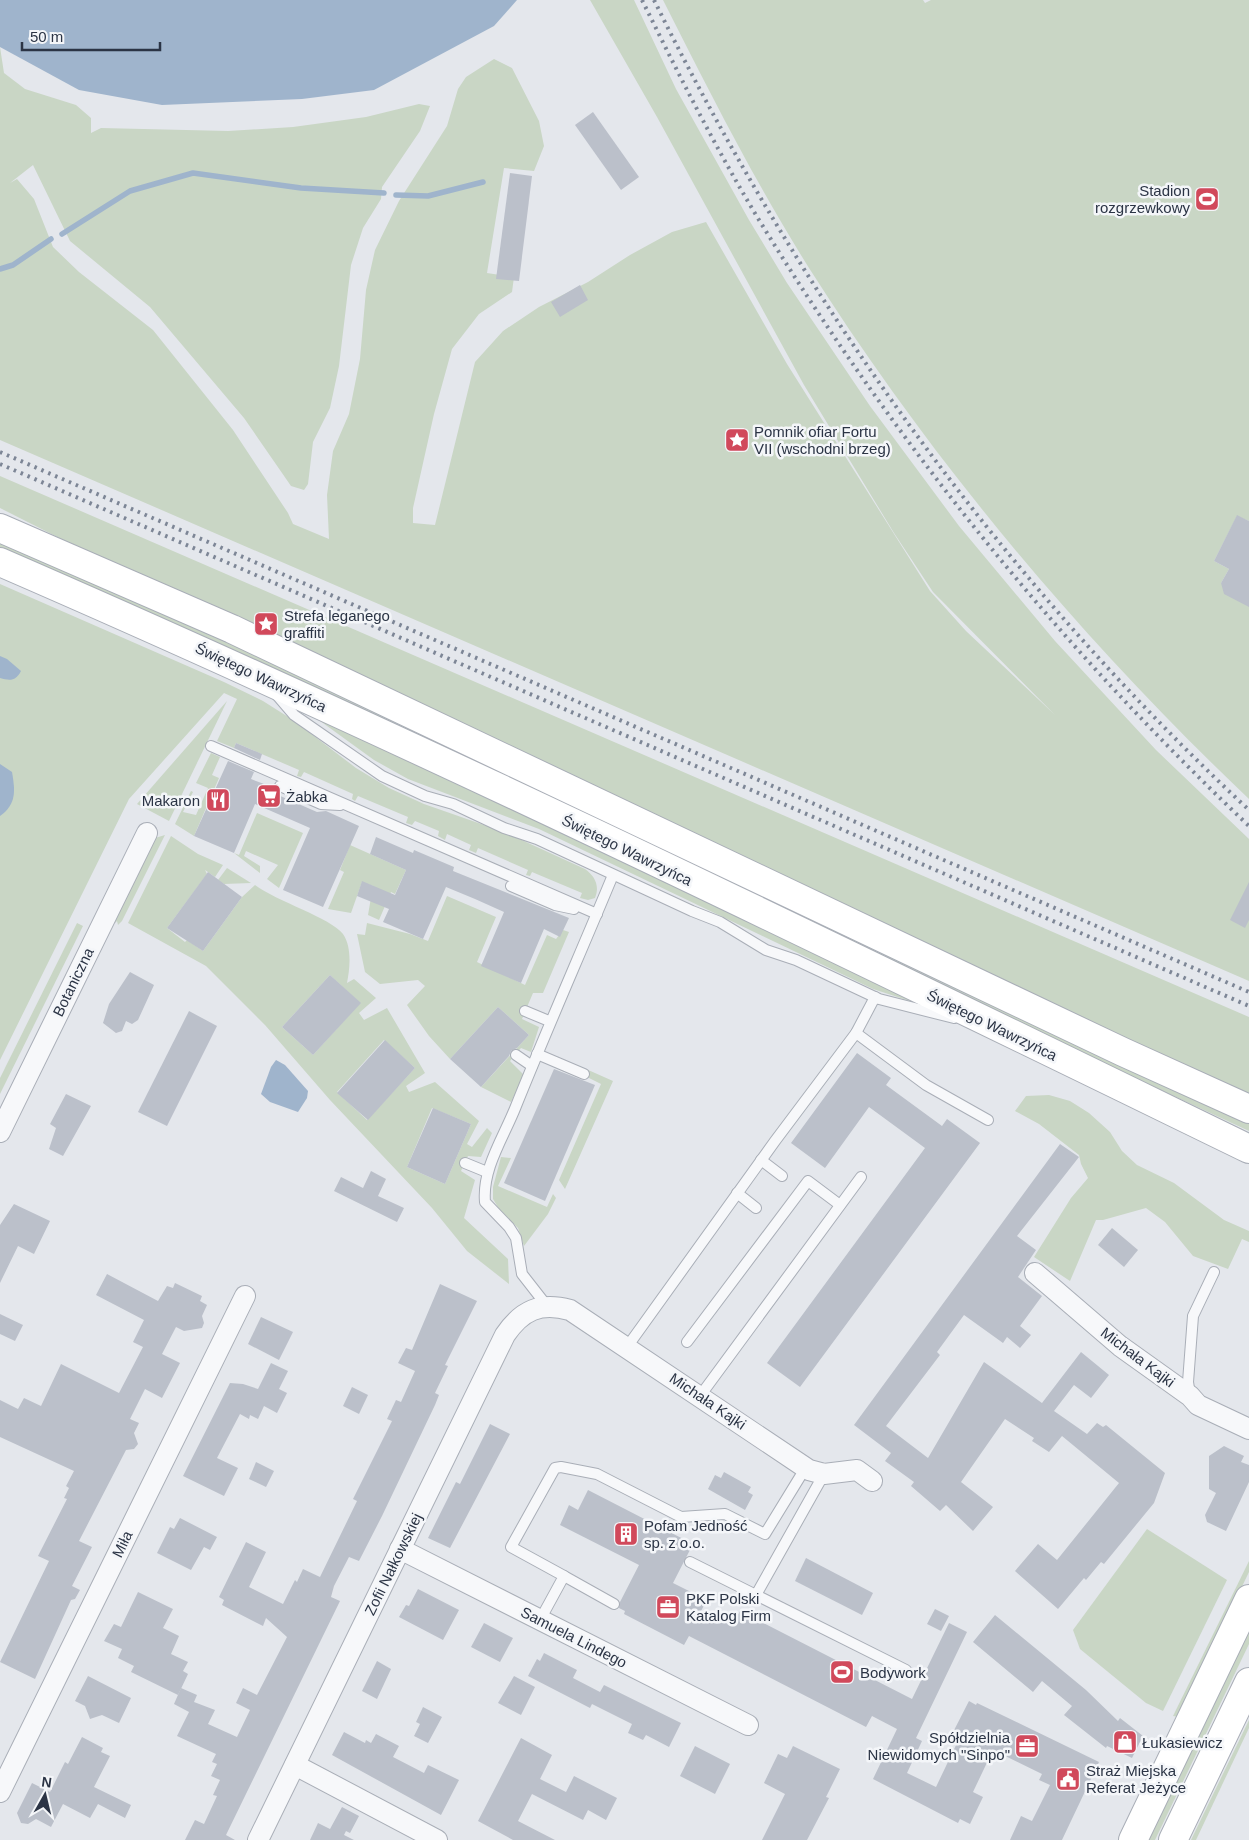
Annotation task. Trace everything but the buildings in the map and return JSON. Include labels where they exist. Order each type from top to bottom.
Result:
[{"type":"main road","name":"Świętego Wawrzyńca","points":[[0,528],[250,637],[1124,1052],[1249,1109]]},
{"type":"main road","name":"Świętego Wawrzyńca","points":[[0,562],[262,678],[1005,1030],[1249,1149]]},
{"type":"main road","points":[[1133,1840],[1249,1598]]},
{"type":"main road","points":[[1173,1840],[1249,1682]]},
{"type":"street","name":"Botaniczna","points":[[0,1132],[147,833]]},
{"type":"street","name":"Michała Kajki","points":[[1035,1273],[1120,1346],[1190,1396],[1198,1405],[1249,1429]]},
{"type":"street","name":"Miła","points":[[0,1792],[245,1296]]},
{"type":"street","name":"Michała Kajki","points":[[547,1306],[570,1310],[815,1471]]},
{"type":"street","name":"Zofii Nałkowskiej","points":[[258,1840],[505,1335],[520,1316],[547,1306]]},
{"type":"street","points":[[815,1471],[857,1470],[872,1481]]},
{"type":"street","name":"Samuela Lindego","points":[[400,1549],[748,1725]]},
{"type":"street","points":[[295,1765],[437,1840]]},
{"type":"lane","points":[[262,678],[294,715],[382,776],[425,796],[453,804],[504,828],[537,839],[720,922],[766,950],[796,960],[875,997],[908,1007],[1005,1030]]},
{"type":"lane","points":[[211,746],[597,914]]},
{"type":"lane","points":[[280,786],[321,804],[348,806]]},
{"type":"lane","points":[[547,1306],[522,1274],[516,1238],[509,1227],[485,1202],[484,1190],[487,1172],[613,875]]},
{"type":"lane","points":[[511,886],[555,905],[597,914]]},
{"type":"lane","points":[[627,1347],[761,1160],[856,1033],[875,997]]},
{"type":"lane","points":[[526,1011],[550,1021]]},
{"type":"lane","points":[[856,1033],[926,1085],[988,1120]]},
{"type":"lane","points":[[537,1054],[584,1074]]},
{"type":"lane","points":[[516,1055],[532,1066]]},
{"type":"lane","points":[[761,1160],[782,1176]]},
{"type":"lane","points":[[465,1164],[487,1172]]},
{"type":"lane","points":[[700,1396],[861,1177]]},
{"type":"lane","points":[[687,1342],[808,1181],[840,1205]]},
{"type":"lane","points":[[737,1193],[756,1208]]},
{"type":"lane","points":[[1190,1396],[1188,1382],[1193,1316],[1214,1272]]},
{"type":"lane","points":[[614,1604],[511,1548],[555,1468],[561,1467],[597,1474],[680,1517],[725,1514],[765,1534],[815,1471]]},
{"type":"lane","points":[[756,1595],[815,1471]]},
{"type":"lane","points":[[690,1562],[906,1670]]},
{"type":"lane","points":[[540,1620],[564,1576]]},
{"type":"green space","points":[[590,0],[634,0],[676,89],[749,220],[787,283],[870,406],[959,526],[1055,641],[1156,750],[1249,839],[1249,981],[0,440],[0,47],[4,73],[25,89],[76,105],[91,118],[91,133],[101,128],[228,131],[293,127],[366,117],[419,104],[430,106],[420,131],[382,187],[381,199],[363,228],[351,265],[339,366],[330,408],[313,442],[308,484],[304,490],[291,486],[244,418],[150,307],[70,241],[33,165],[10,183],[17,179],[34,199],[53,247],[79,272],[153,330],[233,430],[288,513],[293,524],[329,539],[327,495],[333,451],[349,414],[360,359],[366,290],[375,250],[399,201],[447,126],[458,89],[466,77],[494,59],[512,68],[539,121],[544,146],[534,171],[504,168],[487,273],[514,277],[512,292],[479,314],[452,349],[434,414],[413,508],[413,523],[435,525],[475,362],[503,331],[539,307],[588,282],[630,255],[672,232],[706,222],[787,364],[930,591],[966,631],[1055,715],[933,592],[894,533],[804,385],[657,117]]},
{"type":"green space","points":[[663,0],[923,0],[925,3],[931,0],[1249,0],[1249,521],[1237,516],[1214,561],[1229,569],[1221,583],[1249,604],[1249,799],[1187,739],[1069,613],[959,480],[907,411],[857,340],[789,236],[733,136]]},
{"type":"green space","points":[[0,476],[1249,1017],[1249,1097],[89,553],[0,508]]},
{"type":"green space","points":[[0,540],[174,615],[1249,1122],[1249,1131],[0,549]]},
{"type":"green space","points":[[0,584],[224,682],[263,701],[293,720],[356,768],[389,788],[424,804],[504,832],[585,869],[596,882],[595,898],[588,900],[580,898],[582,893],[532,872],[530,876],[526,875],[528,870],[478,848],[476,853],[469,850],[471,845],[447,834],[445,840],[438,836],[439,831],[415,821],[412,825],[406,823],[408,817],[358,796],[355,801],[352,799],[353,794],[304,772],[301,777],[297,776],[299,770],[236,743],[234,748],[217,741],[237,699],[224,693],[129,799],[0,1060]]},
{"type":"green space","points":[[227,701],[169,821],[137,804]]},
{"type":"green space","points":[[318,715],[915,999],[913,1002],[873,989],[539,829],[408,779],[374,760],[316,718]]},
{"type":"green space","points":[[211,753],[220,757],[212,775],[219,778],[194,836],[175,824],[191,791],[193,792],[183,812],[196,815],[208,788],[196,783]]},
{"type":"green space","points":[[257,813],[303,833],[279,888],[267,879],[278,865],[246,851],[244,856],[260,866],[260,873],[234,853],[239,855]]},
{"type":"green space","points":[[165,835],[122,921],[118,925],[117,921],[115,923],[115,917],[155,838]]},
{"type":"green space","points":[[171,836],[198,854],[223,865],[215,877],[205,870],[207,874],[167,928],[185,942],[187,940],[203,951],[242,897],[255,885],[337,928],[343,934],[348,945],[347,983],[354,979],[376,998],[359,1013],[364,1020],[387,1008],[425,1073],[406,1086],[409,1092],[435,1082],[479,1121],[467,1144],[472,1147],[487,1128],[492,1133],[481,1157],[468,1156],[461,1171],[475,1180],[464,1218],[508,1259],[509,1284],[467,1251],[432,1208],[330,1100],[265,1025],[206,966],[128,923]],"holes":[[[330,975],[360,1003],[313,1055],[282,1027]],[[384,1040],[415,1068],[367,1120],[337,1092]],[[432,1108],[471,1124],[445,1184],[407,1167]]]},
{"type":"green space","points":[[350,845],[406,870],[395,894],[391,892],[379,920],[368,915],[373,886],[362,882],[351,913],[328,909],[344,872],[340,870]]},
{"type":"green space","points":[[227,868],[251,883],[224,884],[218,880]]},
{"type":"green space","points":[[447,896],[496,917],[477,962],[525,985],[547,935],[556,939],[563,930],[569,932],[543,993],[533,993],[522,1019],[539,1027],[531,1052],[521,1048],[510,1061],[524,1075],[511,1102],[481,1087],[529,1035],[498,1007],[450,1059],[429,1036],[407,1005],[425,986],[418,980],[380,984],[365,972],[357,934],[365,935],[367,923],[410,934],[428,941]]},
{"type":"green space","points":[[77,923],[83,926],[0,1094],[0,1078]]},
{"type":"green space","points":[[586,1069],[613,1081],[565,1189],[559,1180],[601,1084],[583,1075]]},
{"type":"green space","points":[[1049,1095],[1070,1101],[1089,1113],[1110,1132],[1122,1151],[1137,1165],[1174,1183],[1224,1220],[1249,1231],[1249,1242],[1242,1239],[1228,1269],[1193,1256],[1165,1222],[1146,1208],[1103,1220],[1096,1220],[1070,1281],[1034,1257],[1071,1198],[1088,1178],[1079,1155],[1039,1124],[1015,1111],[1026,1096]]},
{"type":"green space","points":[[501,1157],[511,1158],[498,1186],[547,1207],[553,1194],[556,1198],[548,1214],[524,1246],[518,1228],[499,1209],[493,1199],[493,1187]]},
{"type":"green space","points":[[1147,1529],[1227,1580],[1163,1711],[1146,1703],[1080,1649],[1073,1630]]},
{"type":"green space","points":[[1249,1561],[1249,1572],[1179,1717],[1173,1716]]},
{"type":"green space","points":[[1249,1625],[1249,1644],[1155,1840],[1145,1840]]},
{"type":"green space","points":[[1249,1720],[1249,1728],[1196,1840],[1191,1840]]},
{"type":"water","points":[[0,0],[517,0],[494,26],[374,90],[302,99],[162,105],[79,90],[0,47]]},
{"type":"water","points":[[0,656],[7,659],[21,671],[15,678],[10,680],[0,678]]},
{"type":"water","points":[[0,764],[12,772],[14,796],[9,807],[0,816]]},
{"type":"water","points":[[276,1060],[285,1065],[308,1091],[307,1098],[298,1112],[270,1102],[261,1094],[271,1067]]},
{"type":"waterway","points":[[62,234],[130,191],[193,173],[301,188],[384,193]]},
{"type":"waterway","points":[[396,195],[428,196],[483,182]]},
{"type":"waterway","points":[[0,269],[13,265],[51,239]]},
{"type":"railway","points":[[642,0],[711,135],[756,215],[864,380],[922,459],[982,537],[1110,685],[1178,757],[1249,826]]},
{"type":"railway","points":[[654,0],[712,112],[775,222],[842,329],[914,432],[991,532],[1072,629],[1158,721],[1249,810]]},
{"type":"railway","points":[[0,452],[1249,992]]},
{"type":"railway","points":[[0,464],[1249,1006]]},
{"type":"place","name":"Stadion rozgrzewkowy","points":[[1207,199]]},
{"type":"place","name":"Pomnik ofiar Fortu VII (wschodni brzeg)","points":[[737,440]]},
{"type":"place","name":"Strefa leganego graffiti","points":[[266,624]]},
{"type":"place","name":"Żabka","points":[[269,796]]},
{"type":"place","name":"Makaron","points":[[218,800]]},
{"type":"place","name":"Pofam Jedność sp. z o.o.","points":[[626,1534]]},
{"type":"place","name":"PKF Polski Katalog Firm","points":[[668,1607]]},
{"type":"place","name":"Bodywork","points":[[842,1672]]},
{"type":"place","name":"Łukasiewicz","points":[[1125,1742]]},
{"type":"place","name":"Spółdzielnia Niewidomych \"Sinpo\"","points":[[1027,1746]]},
{"type":"place","name":"Straż Miejska Referat Jeżyce","points":[[1068,1779]]}]
